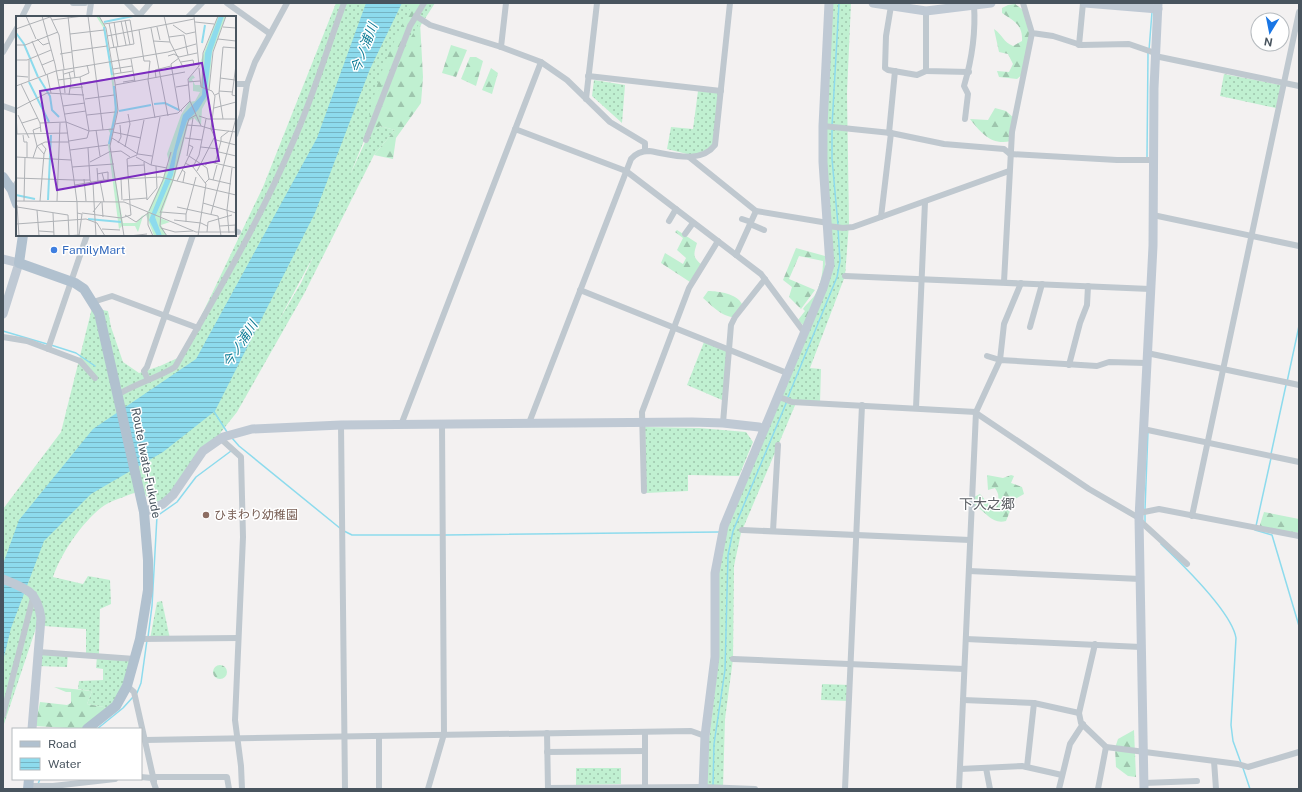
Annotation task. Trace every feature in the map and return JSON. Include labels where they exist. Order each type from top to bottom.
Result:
[{"type":"main road","points":[[3,177],[15,187]]},
{"type":"main road","points":[[19,263],[24,236]]},
{"type":"main road","name":"Route Iwata-Fukude","points":[[19,263],[70,280],[84,289],[99,313],[119,394],[144,512],[148,560],[148,590],[136,659],[127,686],[116,706],[88,728]]},
{"type":"street","points":[[22,16],[29,3]]},
{"type":"street","points":[[74,3],[85,3]]},
{"type":"street","points":[[89,16],[91,3]]},
{"type":"street","points":[[127,3],[140,16],[150,3]]},
{"type":"street","points":[[189,16],[202,3]]},
{"type":"street","points":[[227,3],[269,33]]},
{"type":"street","points":[[236,132],[242,115],[247,84],[255,62],[269,33],[287,3]]},
{"type":"street","points":[[119,394],[137,383],[148,380],[175,367],[198,328],[280,173],[304,115],[344,3]]},
{"type":"street","points":[[366,140],[408,31],[424,3]]},
{"type":"street","points":[[501,47],[506,3]]},
{"type":"street","points":[[586,98],[597,3]]},
{"type":"street","points":[[528,423],[626,172],[635,154],[645,151],[698,157],[706,154],[715,145],[730,3]]},
{"type":"street","points":[[704,788],[704,736],[715,664],[715,573],[720,540],[764,429],[779,397],[787,373],[827,275],[830,262],[823,162],[829,3]]},
{"type":"street","points":[[873,3],[926,10],[990,3]]},
{"type":"street","points":[[1004,282],[1012,132],[1032,33],[1023,3]]},
{"type":"street","points":[[1079,45],[1084,3],[1158,6],[1155,54],[1153,215],[1139,517],[1144,786],[1197,781]]},
{"type":"street","points":[[965,119],[968,94],[964,86],[969,72],[975,27],[974,5]]},
{"type":"street","points":[[891,6],[886,36],[886,68],[888,70],[917,75],[926,71],[969,72]]},
{"type":"street","points":[[926,10],[926,71]]},
{"type":"street","points":[[1192,516],[1299,12]]},
{"type":"street","points":[[416,16],[430,25],[501,47],[541,62],[567,80],[610,122],[645,143],[645,151]]},
{"type":"street","points":[[3,52],[16,30]]},
{"type":"street","points":[[1032,33],[1053,36],[1079,45],[1094,46],[1129,44],[1155,54],[1299,86]]},
{"type":"street","points":[[401,425],[541,62]]},
{"type":"street","points":[[881,217],[895,71]]},
{"type":"street","points":[[588,76],[721,91]]},
{"type":"street","points":[[236,84],[247,84]]},
{"type":"street","points":[[3,106],[16,111]]},
{"type":"street","points":[[825,126],[890,133],[944,144],[1004,149],[1010,154],[1118,160],[1154,160]]},
{"type":"street","points":[[515,129],[626,172],[761,274],[804,332]]},
{"type":"street","points":[[690,156],[756,211],[843,228],[853,227],[1009,171]]},
{"type":"street","points":[[916,408],[925,202]]},
{"type":"street","points":[[668,221],[676,209]]},
{"type":"street","points":[[736,255],[756,211]]},
{"type":"street","points":[[1153,215],[1299,246]]},
{"type":"street","points":[[742,219],[764,230]]},
{"type":"street","points":[[685,234],[693,222]]},
{"type":"street","points":[[48,350],[70,280],[87,236]]},
{"type":"street","points":[[148,380],[144,371],[194,236]]},
{"type":"street","points":[[644,491],[642,412],[689,288],[718,241]]},
{"type":"street","points":[[3,258],[19,263],[3,314]]},
{"type":"street","points":[[845,276],[1150,289]]},
{"type":"street","points":[[723,423],[730,333],[735,317],[765,279]]},
{"type":"street","points":[[959,789],[976,412],[1000,360],[1004,324],[1021,283]]},
{"type":"street","points":[[1030,327],[1042,284]]},
{"type":"street","points":[[1070,365],[1080,323],[1087,305],[1088,286]]},
{"type":"street","points":[[580,290],[787,373]]},
{"type":"street","points":[[93,302],[112,296],[198,328]]},
{"type":"street","points":[[3,337],[27,341],[48,350],[80,360],[95,378]]},
{"type":"street","points":[[1147,354],[1223,368],[1299,385]]},
{"type":"street","points":[[987,356],[1000,360],[1070,365],[1097,366],[1109,362],[1146,363]]},
{"type":"street","points":[[779,397],[792,402],[976,412],[1089,489],[1139,517],[1187,564]]},
{"type":"street","points":[[845,789],[862,406]]},
{"type":"street","points":[[144,512],[163,504],[173,495],[203,451],[232,433],[252,429],[341,425],[642,422],[723,423],[764,429]]},
{"type":"street","points":[[428,789],[444,734],[442,424]]},
{"type":"street","points":[[341,425],[345,789]]},
{"type":"street","points":[[1143,429],[1299,462]]},
{"type":"street","points":[[221,439],[241,457],[243,538],[235,720],[242,789]]},
{"type":"street","points":[[773,531],[778,445]]},
{"type":"street","points":[[1139,517],[1159,509],[1299,536]]},
{"type":"street","points":[[742,530],[970,540]]},
{"type":"street","points":[[969,571],[1140,579]]},
{"type":"street","points":[[3,579],[31,592],[39,604],[41,618],[32,728]]},
{"type":"street","points":[[3,715],[31,592]]},
{"type":"street","points":[[140,639],[238,638]]},
{"type":"street","points":[[966,639],[1141,647]]},
{"type":"street","points":[[1095,644],[1079,713],[1083,724],[1106,746],[1248,767],[1299,752]]},
{"type":"street","points":[[38,652],[136,659]]},
{"type":"street","points":[[733,659],[964,669]]},
{"type":"street","points":[[127,686],[134,692],[156,789]]},
{"type":"street","points":[[963,700],[1034,703],[1079,713]]},
{"type":"street","points":[[1027,768],[1034,703]]},
{"type":"street","points":[[1059,789],[1070,744],[1083,724]]},
{"type":"street","points":[[145,740],[344,738],[444,734],[691,731],[704,736]]},
{"type":"street","points":[[644,732],[645,787]]},
{"type":"street","points":[[547,733],[548,788],[645,787],[755,789]]},
{"type":"street","points":[[379,737],[379,789]]},
{"type":"street","points":[[1098,789],[1106,746]]},
{"type":"street","points":[[547,752],[645,751]]},
{"type":"street","points":[[1214,761],[1216,789]]},
{"type":"street","points":[[986,768],[990,789]]},
{"type":"street","points":[[960,769],[1027,768],[1062,775]]},
{"type":"street","points":[[142,777],[148,776],[154,779],[227,777],[229,789]]},
{"type":"street","points":[[29,785],[64,787],[109,780]]},
{"type":"green space","points":[[336,3],[435,3],[394,67],[350,175],[367,138],[380,126],[395,130],[374,155],[304,294],[237,412],[221,432],[216,442],[157,507],[150,501],[142,490],[109,503],[97,511],[89,519],[67,547],[53,577],[83,584],[88,576],[110,580],[111,604],[100,609],[99,654],[86,655],[86,629],[44,626],[41,613],[3,727],[3,509],[61,432],[92,308],[108,311],[111,327],[123,362],[139,373],[160,366],[182,356],[263,187]],"holes":[[[314,255],[301,283],[278,322]]]},
{"type":"green space","points":[[413,3],[424,3],[374,100],[420,22],[423,77],[421,103],[396,138],[393,159],[374,155],[395,130],[380,126],[366,140],[372,102],[377,85],[396,37]]},
{"type":"green space","points":[[829,3],[851,3],[847,93],[849,224],[845,276],[810,368],[821,369],[820,403],[796,403],[741,533],[734,566],[733,659],[725,719],[723,789],[703,789],[718,665],[718,552],[830,262],[825,143]]},
{"type":"green space","points":[[1015,4],[1026,12],[1032,33],[1024,73],[1017,79],[999,77],[997,71],[1009,72],[1013,64],[1008,54],[999,52],[994,29],[1013,46],[1022,41],[1021,31],[1017,24],[1002,13],[1002,8]]},
{"type":"green space","points":[[451,45],[467,50],[456,77],[442,73]]},
{"type":"green space","points":[[470,57],[476,57],[483,61],[476,86],[461,79]]},
{"type":"green space","points":[[491,68],[498,73],[492,94],[482,90]]},
{"type":"green space","points":[[1224,74],[1281,85],[1276,108],[1220,96]]},
{"type":"green space","points":[[594,80],[625,85],[622,123],[592,96]]},
{"type":"green space","points":[[698,91],[720,93],[715,145],[702,155],[691,155],[667,149],[671,127],[693,129]]},
{"type":"green space","points":[[995,108],[1006,111],[1015,119],[1011,141],[998,142],[993,140],[978,129],[970,119],[988,120]]},
{"type":"green space","points":[[677,230],[697,243],[694,255],[701,264],[690,282],[661,263],[665,253],[683,264],[686,258],[677,250],[683,238],[675,232]]},
{"type":"green space","points":[[796,248],[825,256],[825,273],[804,326],[798,320],[805,311],[803,309],[818,289],[823,269],[823,261],[799,256],[789,279],[815,290],[801,309],[789,297],[792,287],[783,280]]},
{"type":"green space","points":[[708,291],[732,295],[740,301],[742,304],[735,317],[722,313],[703,298]]},
{"type":"green space","points":[[704,342],[729,350],[722,400],[687,385]]},
{"type":"green space","points":[[645,427],[699,428],[746,432],[753,442],[739,476],[688,475],[688,491],[646,493]]},
{"type":"green space","points":[[987,475],[1003,478],[1011,475],[1014,476],[1011,483],[1022,487],[1024,494],[1015,499],[1006,521],[1000,522],[992,519],[977,506],[972,504],[972,498],[980,494],[992,508],[995,507],[998,500],[998,493],[995,488],[988,490]]},
{"type":"green space","points":[[1264,512],[1299,519],[1299,533],[1259,528]]},
{"type":"green space","points":[[162,601],[170,639],[150,639],[157,602]]},
{"type":"green space","points":[[40,652],[68,654],[67,667],[37,666]]},
{"type":"green space","points":[[97,656],[130,660],[122,689],[107,710],[104,707],[87,704],[92,691],[78,689],[79,681],[103,680],[103,669],[96,668]]},
{"type":"green space","points":[[217,665],[223,665],[227,669],[227,675],[223,679],[217,679],[213,675],[213,669]]},
{"type":"green space","points":[[822,684],[850,685],[849,701],[821,700]]},
{"type":"green space","points":[[54,687],[92,691],[87,704],[104,707],[107,710],[84,728],[35,726],[40,702],[67,705],[71,703],[71,692],[66,692]]},
{"type":"green space","points":[[1134,730],[1136,777],[1128,776],[1116,767],[1115,748],[1118,739]]},
{"type":"green space","points":[[576,768],[621,768],[621,784],[576,785]]},
{"type":"water","name":"今ノ浦川","points":[[366,3],[402,3],[370,69],[315,213],[215,411],[163,452],[91,494],[44,541],[11,628],[3,661],[3,564],[19,520],[93,429],[196,359],[317,138]]},
{"type":"waterway","points":[[832,126],[839,3]]},
{"type":"waterway","points":[[1149,50],[1152,12]]},
{"type":"waterway","points":[[1147,157],[1148,53]]},
{"type":"waterway","points":[[832,130],[832,159],[838,225]]},
{"type":"waterway","points":[[788,397],[837,277],[840,261],[838,229]]},
{"type":"waterway","points":[[1287,382],[1299,326]]},
{"type":"waterway","points":[[3,331],[47,344]]},
{"type":"waterway","points":[[51,345],[76,353],[95,366]]},
{"type":"waterway","points":[[1271,454],[1286,385]]},
{"type":"waterway","points":[[713,785],[714,744],[725,670],[728,555],[733,531],[787,401]]},
{"type":"waterway","points":[[213,410],[227,432]]},
{"type":"waterway","points":[[1145,509],[1148,431]]},
{"type":"waterway","points":[[232,438],[239,446],[341,529]]},
{"type":"waterway","points":[[148,637],[152,606],[157,516],[177,502],[196,477],[231,451]]},
{"type":"waterway","points":[[1256,526],[1271,458]]},
{"type":"waterway","points":[[1145,513],[1145,523]]},
{"type":"waterway","points":[[1255,530],[1272,535],[1299,626]]},
{"type":"waterway","points":[[344,531],[352,535],[442,535]]},
{"type":"waterway","points":[[445,535],[719,532]]},
{"type":"waterway","points":[[1161,544],[1181,563],[1216,602],[1225,615],[1236,638],[1231,725],[1233,741],[1241,763]]},
{"type":"waterway","points":[[137,693],[141,683],[147,640]]},
{"type":"waterway","points":[[98,728],[123,708],[133,697]]},
{"type":"waterway","points":[[1243,768],[1250,789]]},
{"type":"waterway","points":[[38,784],[40,780]]},
{"type":"place","name":"FamilyMart","points":[[54,250]]},
{"type":"place","name":"ひまわり幼稚園","points":[[206,515]]},
{"type":"district","name":"下大之郷","points":[[987,504]]}]
